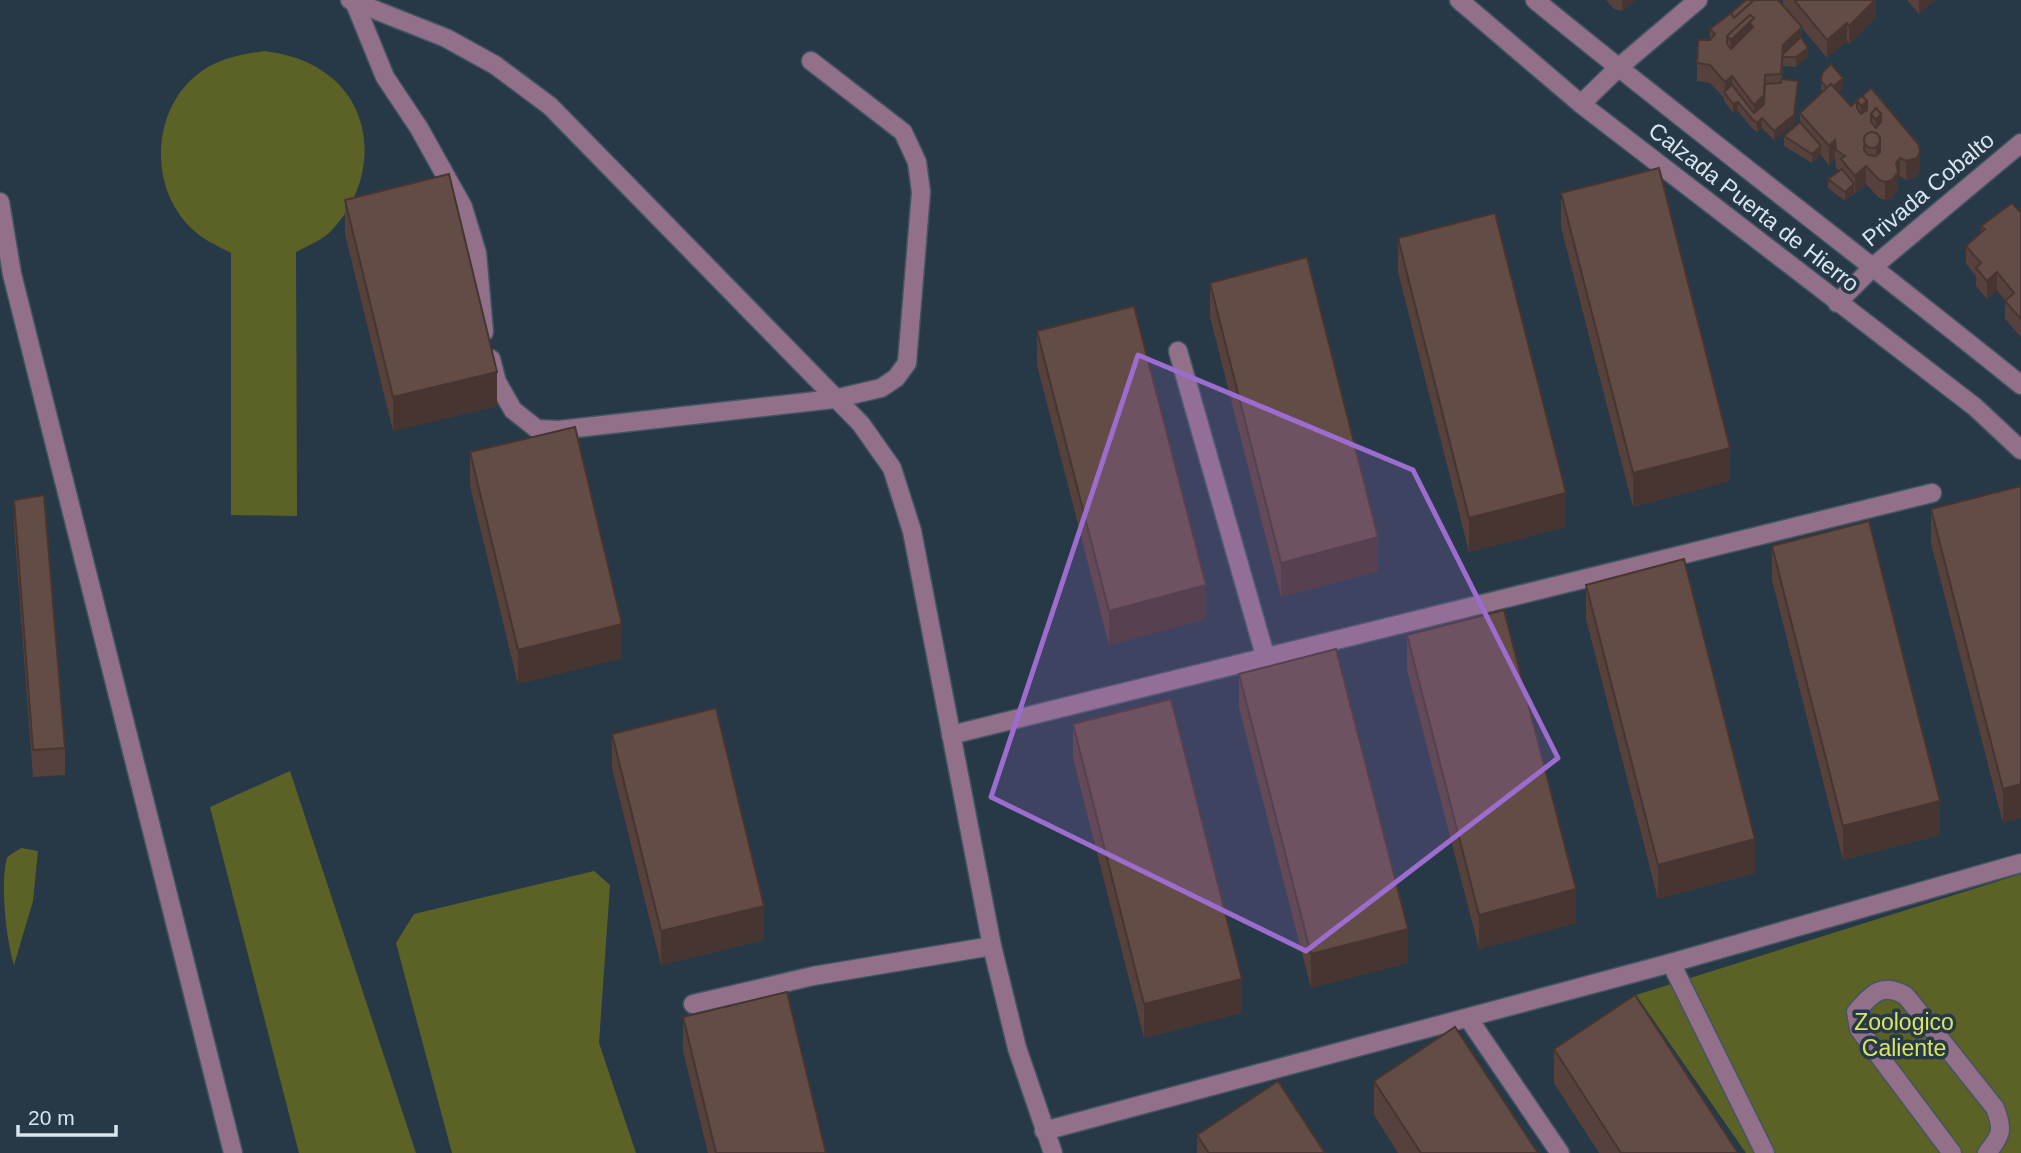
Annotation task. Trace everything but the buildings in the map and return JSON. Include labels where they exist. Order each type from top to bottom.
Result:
[{"type":"street","name":"Calzada Puerta de Hierro","points":[[1459,0],[1581,104],[1975,407],[2021,450]]},
{"type":"street","name":"Calzada Puerta de Hierro","points":[[1535,0],[2021,385]]},
{"type":"street","points":[[1581,104],[1618,68],[1698,0]]},
{"type":"street","points":[[352,1],[456,43],[495,65],[550,106],[861,424],[892,468],[912,531],[992,946],[1017,1048],[1053,1153]]},
{"type":"street","points":[[352,1],[385,77],[419,128],[463,206],[477,253],[483,327],[497,382],[513,410],[537,429],[559,430],[834,399],[881,388],[896,378],[907,363],[921,192],[917,162],[902,132],[811,61]]},
{"type":"street","name":"Privada Cobalto","points":[[1838,303],[1874,267],[2021,143]]},
{"type":"street","points":[[0,202],[12,274],[233,1153]]},
{"type":"street","points":[[1178,351],[1266,659]]},
{"type":"street","points":[[951,735],[1932,493]]},
{"type":"street","points":[[1044,1131],[2019,869]]},
{"type":"street","points":[[693,1004],[813,976],[992,946]]},
{"type":"street","points":[[1671,963],[1765,1153]]},
{"type":"street","points":[[1951,1153],[1859,1029],[1856,1012],[1868,998],[1882,989],[1895,989],[1906,996],[1995,1108],[2000,1121],[2000,1135],[1987,1153]]},
{"type":"street","points":[[1468,1018],[1560,1153]]},
{"type":"highlighted area","points":[[1138,355],[1413,470],[1558,758],[1306,951],[991,797]]},
{"type":"green space","points":[[265,51],[303,61],[337,83],[352,102],[361,123],[364,146],[363,169],[345,214],[329,233],[296,252],[297,516],[231,515],[231,253],[205,239],[190,227],[176,209],[166,188],[162,166],[166,121],[175,100],[189,82],[208,67],[222,61]]},
{"type":"green space","points":[[290,771],[416,1153],[299,1153],[210,807]]},
{"type":"green space","points":[[21,848],[38,851],[33,901],[14,965],[6,926],[4,881],[7,858]]},
{"type":"green space","points":[[594,871],[610,885],[599,1043],[636,1153],[452,1153],[396,943],[414,914]]},
{"type":"green space","name":"Zoologico Caliente","points":[[2021,874],[2021,1153],[1746,1153],[1636,995]]}]
